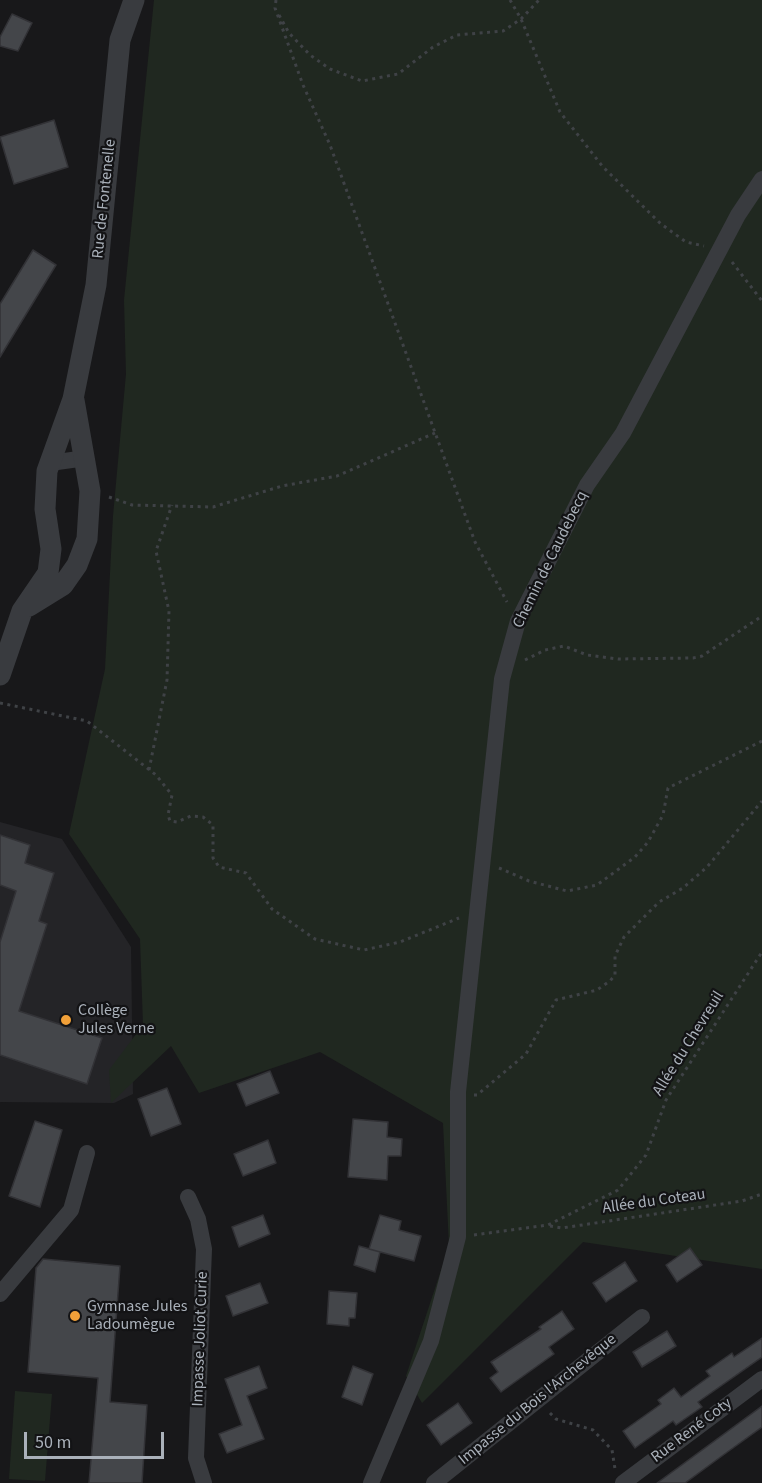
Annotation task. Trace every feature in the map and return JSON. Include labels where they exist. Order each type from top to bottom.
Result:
[{"type":"street","name":"Rue de Fontenelle","points":[[0,675],[22,611],[48,573],[51,549],[45,509],[50,463],[74,399],[96,285],[120,40],[134,0]]},
{"type":"street","name":"Chemin de Caudebecq","points":[[371,1483],[431,1341],[458,1238],[458,1092],[505,670],[518,621],[587,485],[623,433],[722,247],[762,179]]},
{"type":"street","name":"Rue de Fontenelle","points":[[22,611],[63,585],[77,565],[87,539],[90,491],[74,399]]},
{"type":"street","points":[[50,463],[86,458]]},
{"type":"street","points":[[0,1294],[71,1210],[87,1153]]},
{"type":"street","name":"Impasse Joliot Curie","points":[[188,1197],[198,1219],[204,1249],[196,1458],[204,1483]]},
{"type":"street","name":"Impasse du Bois l'Archevêque","points":[[434,1483],[642,1317]]},
{"type":"street","name":"Rue René Coty","points":[[623,1483],[762,1379]]},
{"type":"path","points":[[271,0],[289,33],[310,55],[330,69],[362,81],[398,74],[433,47],[457,35],[503,31],[521,19],[539,0]]},
{"type":"path","points":[[276,0],[275,8],[303,85],[330,145],[475,542],[518,621]]},
{"type":"path","points":[[510,0],[521,19],[560,112],[603,166],[661,224],[686,242],[729,250],[732,263],[762,301]]},
{"type":"path","points":[[90,491],[132,505],[213,507],[282,486],[337,476],[435,433]]},
{"type":"path","points":[[149,770],[167,680],[169,611],[156,551],[172,506]]},
{"type":"path","points":[[505,670],[545,650],[564,646],[586,655],[618,659],[693,658],[702,656],[762,616]]},
{"type":"path","points":[[0,703],[87,721],[149,770],[172,795],[168,815],[170,821],[177,822],[191,816],[203,817],[213,825],[213,858],[219,867],[246,873],[272,909],[315,939],[364,950],[400,942],[467,915]]},
{"type":"path","points":[[483,863],[529,881],[567,891],[597,885],[635,857],[648,842],[663,815],[668,788],[762,741]]},
{"type":"path","points":[[458,1092],[477,1095],[526,1054],[556,1000],[597,990],[610,981],[615,975],[615,956],[624,937],[659,902],[684,888],[706,867],[762,801]]},
{"type":"path","name":"Allée du Chevreuil","points":[[458,1238],[548,1225],[618,1190],[646,1155],[666,1100],[762,952]]},
{"type":"path","name":"Allée du Coteau","points":[[548,1225],[562,1228],[742,1201],[762,1194]]},
{"type":"path","points":[[556,1419],[587,1427],[609,1446]]},
{"type":"shaded area","points":[[154,0],[762,0],[762,1269],[583,1242],[422,1403],[406,1376],[449,1246],[443,1123],[320,1052],[199,1093],[171,1046],[111,1103],[109,1070],[143,1025],[140,939],[69,834],[105,669],[113,516],[126,374],[124,300]]},
{"type":"shaded area","name":"Collège Jules Verne","points":[[0,822],[62,839],[131,947],[133,1094],[114,1103],[0,1102]]},
{"type":"shaded area","points":[[15,1391],[52,1394],[45,1481],[9,1479]]},
{"type":"building","points":[[12,14],[32,23],[18,51],[0,46],[0,37]]},
{"type":"building","points":[[54,120],[68,167],[14,184],[0,137]]},
{"type":"building","points":[[33,250],[56,265],[0,357],[0,304]]},
{"type":"building","points":[[0,835],[30,845],[25,863],[54,873],[39,921],[47,924],[19,1011],[102,1038],[87,1084],[0,1055],[0,942],[16,891],[0,885]]},
{"type":"building","points":[[270,1071],[279,1093],[246,1106],[237,1084]]},
{"type":"building","points":[[167,1088],[181,1124],[151,1136],[138,1099]]},
{"type":"building","points":[[353,1119],[388,1122],[387,1137],[402,1139],[401,1156],[388,1156],[387,1180],[348,1177]]},
{"type":"building","points":[[35,1121],[62,1130],[40,1207],[9,1196]]},
{"type":"building","points":[[268,1140],[276,1163],[243,1176],[234,1154]]},
{"type":"building","points":[[263,1215],[270,1234],[239,1247],[232,1227]]},
{"type":"building","points":[[380,1215],[401,1221],[399,1230],[421,1236],[414,1261],[369,1249]]},
{"type":"building","points":[[359,1246],[380,1252],[375,1272],[354,1265]]},
{"type":"building","points":[[690,1248],[702,1265],[677,1282],[666,1265]]},
{"type":"building","name":"Gymnase Jules Ladoumègue","points":[[43,1259],[120,1266],[110,1402],[147,1405],[142,1483],[89,1483],[98,1378],[28,1372],[36,1268]]},
{"type":"building","points":[[625,1262],[637,1281],[606,1302],[593,1283]]},
{"type":"building","points":[[260,1283],[268,1303],[233,1316],[226,1296]]},
{"type":"building","points":[[329,1291],[357,1293],[355,1318],[349,1318],[349,1326],[327,1324]]},
{"type":"building","points":[[562,1311],[574,1329],[549,1347],[554,1354],[501,1392],[490,1378],[498,1372],[491,1362],[541,1329],[539,1327]]},
{"type":"building","points":[[667,1331],[676,1346],[642,1367],[633,1352]]},
{"type":"building","points":[[762,1338],[762,1357],[698,1402],[702,1407],[676,1425],[673,1421],[635,1448],[623,1431],[661,1404],[658,1400],[674,1388],[681,1397],[710,1376],[706,1371],[732,1353],[734,1357]]},
{"type":"building","points":[[259,1366],[267,1388],[247,1396],[264,1439],[227,1453],[219,1434],[242,1425],[225,1379]]},
{"type":"building","points":[[353,1366],[373,1374],[362,1405],[342,1397]]},
{"type":"building","points":[[458,1403],[472,1423],[441,1445],[427,1425]]},
{"type":"building","points":[[762,1406],[762,1427],[685,1483],[657,1483]]},
{"type":"place","name":"Collège Jules Verne","points":[[66,1020]]},
{"type":"place","name":"Gymnase Jules Ladoumègue","points":[[75,1316]]}]
